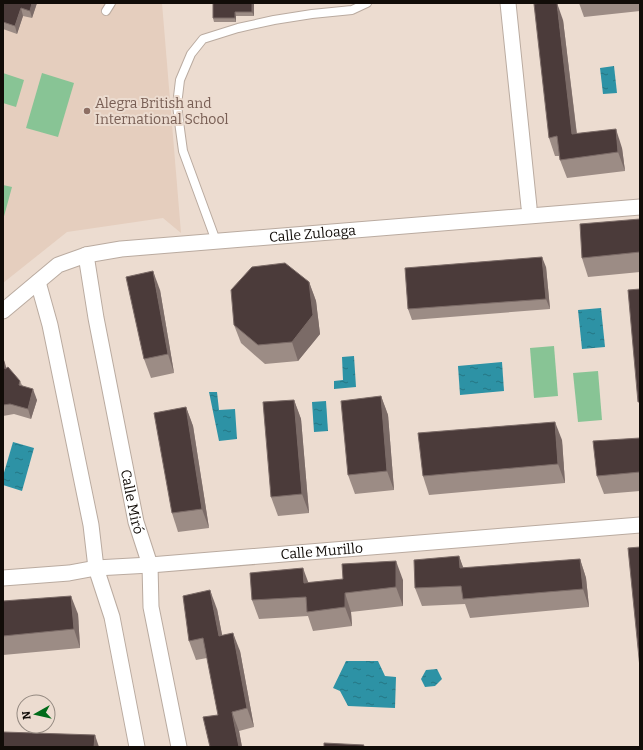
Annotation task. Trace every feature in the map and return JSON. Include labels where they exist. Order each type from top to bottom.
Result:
[{"type":"street","points":[[508,3],[529,207]]},
{"type":"street","name":"Calle Zuloaga","points":[[3,311],[58,266],[86,255],[121,249],[640,207]]},
{"type":"street","name":"Calle Miró","points":[[86,255],[96,318],[136,522],[150,565],[151,607],[178,747]]},
{"type":"street","points":[[38,282],[50,325],[91,526],[96,568],[112,617],[137,747]]},
{"type":"street","name":"Calle Murillo","points":[[3,578],[69,573],[96,568],[150,565],[640,525]]},
{"type":"lane","points":[[106,11],[110,3]]},
{"type":"lane","points":[[216,241],[183,151],[180,129],[178,105],[180,80],[191,54],[203,39],[238,28],[312,14],[352,10],[367,3]]},
{"type":"shaded area","name":"Alegra British and International School","points":[[3,3],[162,3],[181,233],[163,218],[67,232],[3,283]]},
{"type":"green space","points":[[3,73],[24,80],[16,107],[3,103]]},
{"type":"green space","points":[[42,73],[74,83],[58,137],[26,128]]},
{"type":"green space","points":[[3,185],[12,187],[3,220]]},
{"type":"green space","points":[[554,346],[558,396],[534,398],[530,348]]},
{"type":"green space","points":[[598,371],[602,420],[578,422],[573,373]]},
{"type":"water","points":[[614,66],[617,93],[603,94],[600,68]]},
{"type":"water","points":[[601,308],[605,347],[582,349],[578,310]]},
{"type":"water","points":[[354,356],[356,387],[334,389],[334,381],[343,380],[342,357]]},
{"type":"water","points":[[502,362],[504,391],[460,395],[458,366]]},
{"type":"water","points":[[209,392],[217,392],[219,410],[235,409],[237,439],[219,441]]},
{"type":"water","points":[[326,401],[328,431],[314,432],[312,402]]},
{"type":"water","points":[[13,442],[34,448],[22,491],[3,485],[3,476]]},
{"type":"water","points":[[346,661],[378,661],[385,676],[396,677],[395,708],[348,706],[340,691],[333,688]]},
{"type":"water","points":[[437,669],[442,679],[435,686],[425,687],[421,679],[426,670]]},
{"type":"building","points":[[3,3],[32,3],[30,11],[21,8],[15,26],[3,22]]},
{"type":"building","points":[[213,3],[252,3],[252,12],[235,12],[235,18],[213,18]]},
{"type":"building","points":[[557,3],[572,134],[616,129],[618,152],[560,160],[557,136],[549,138],[534,4]]},
{"type":"building","points":[[640,219],[640,252],[582,258],[580,224]]},
{"type":"building","points":[[542,257],[546,299],[408,309],[405,268]]},
{"type":"building","points":[[285,263],[309,282],[313,315],[292,342],[258,345],[234,325],[231,290],[252,267]]},
{"type":"building","points":[[153,271],[168,354],[144,359],[126,277]]},
{"type":"building","points":[[640,289],[640,402],[638,402],[628,290]]},
{"type":"building","points":[[3,361],[5,369],[8,367],[20,381],[19,385],[33,389],[28,409],[10,404],[3,405]]},
{"type":"building","points":[[381,396],[387,471],[348,475],[341,401]]},
{"type":"building","points":[[294,400],[302,494],[271,497],[263,402]]},
{"type":"building","points":[[186,407],[202,509],[172,513],[154,413]]},
{"type":"building","points":[[555,422],[558,464],[423,476],[418,433]]},
{"type":"building","points":[[640,438],[640,472],[597,476],[593,441]]},
{"type":"building","points":[[640,547],[640,668],[628,548]]},
{"type":"building","points":[[459,556],[460,568],[580,559],[583,589],[463,599],[461,586],[415,588],[414,560]]},
{"type":"building","points":[[396,561],[396,587],[345,593],[345,607],[307,612],[306,597],[252,600],[250,573],[303,568],[304,583],[343,579],[342,564]]},
{"type":"building","points":[[210,590],[219,636],[233,633],[247,708],[232,712],[239,747],[210,747],[203,717],[218,715],[203,638],[189,641],[183,596]]},
{"type":"building","points":[[71,596],[74,629],[3,636],[3,601]]},
{"type":"building","points":[[3,732],[16,732],[16,734],[95,735],[94,747],[3,747]]},
{"type":"building","points":[[324,743],[364,745],[363,747],[324,747]]},
{"type":"place","name":"Alegra British and International School","points":[[87,111]]}]
